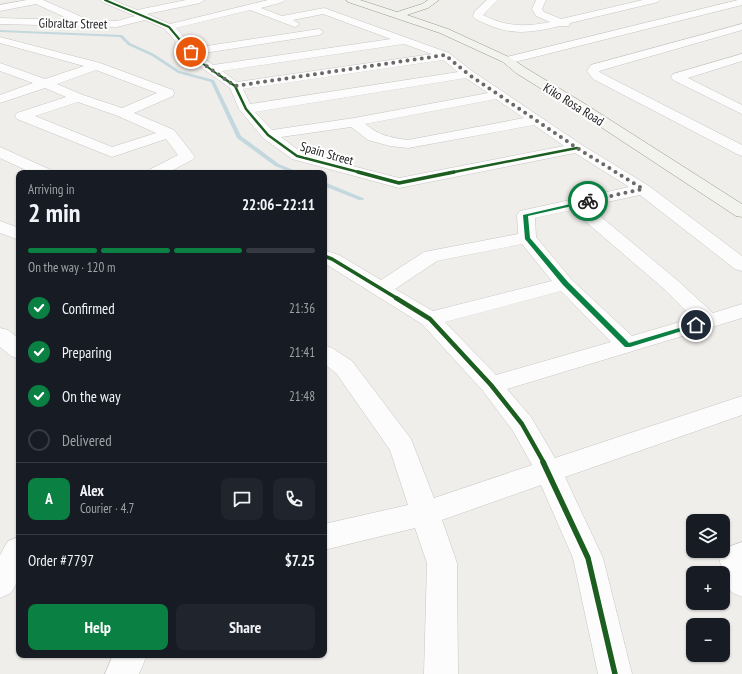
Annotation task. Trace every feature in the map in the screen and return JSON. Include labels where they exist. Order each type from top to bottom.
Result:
[{"type":"street","name":"Spain Street","points":[[105,0],[169,27],[195,58],[235,86],[246,109],[268,135],[297,156],[399,183],[577,148]]},
{"type":"street","points":[[170,0],[180,4]]},
{"type":"street","name":"Gibraltar Street","points":[[0,21],[117,24],[141,15],[200,0]]},
{"type":"street","points":[[169,27],[280,0]]},
{"type":"street","name":"Kiko Rosa Road","points":[[352,0],[444,31],[507,60],[520,70],[577,105],[742,212]]},
{"type":"street","points":[[398,15],[425,6],[434,0]]},
{"type":"street","points":[[493,0],[478,16],[519,30],[532,29],[655,0]]},
{"type":"street","points":[[541,0],[538,11],[544,16],[601,37]]},
{"type":"street","points":[[0,8],[36,1],[88,23]]},
{"type":"street","points":[[507,60],[742,2]]},
{"type":"street","points":[[250,7],[357,47]]},
{"type":"street","points":[[282,19],[324,11],[445,55],[468,74],[498,95],[577,148],[643,189],[742,265]]},
{"type":"street","points":[[742,27],[595,68],[593,71],[597,76],[742,151]]},
{"type":"street","points":[[191,52],[319,32]]},
{"type":"street","points":[[0,40],[16,43],[96,66],[168,93],[123,114]]},
{"type":"street","points":[[211,69],[407,40]]},
{"type":"street","points":[[235,86],[445,55]]},
{"type":"street","points":[[742,57],[677,78],[742,110]]},
{"type":"street","points":[[0,99],[96,66]]},
{"type":"street","points":[[0,67],[47,84],[78,98],[123,114],[169,133],[187,157],[161,170]]},
{"type":"street","points":[[246,109],[468,74]]},
{"type":"street","points":[[268,135],[354,122],[498,95]]},
{"type":"street","points":[[78,98],[22,116],[112,152],[169,133]]},
{"type":"street","points":[[354,122],[373,137],[390,142],[408,144],[536,120]]},
{"type":"street","points":[[0,152],[39,170]]},
{"type":"street","points":[[628,345],[566,284],[527,238],[526,215],[643,189]]},
{"type":"street","points":[[575,204],[670,284],[709,321]]},
{"type":"street","points":[[0,226],[16,234]]},
{"type":"street","points":[[381,289],[431,256],[508,240],[527,238]]},
{"type":"street","points":[[327,257],[430,319],[492,385],[522,424],[549,472],[588,558],[615,674]]},
{"type":"street","points":[[430,319],[566,284]]},
{"type":"street","points":[[492,385],[742,311]]},
{"type":"street","points":[[0,335],[16,348]]},
{"type":"street","points":[[327,355],[344,368],[402,446],[426,513],[442,563],[441,674]]},
{"type":"street","points":[[327,536],[426,513],[742,405]]},
{"type":"street","points":[[0,583],[16,556]]},
{"type":"street","points":[[742,556],[734,560],[742,582]]},
{"type":"street","points":[[122,674],[129,658]]},
{"type":"waterway","points":[[0,31],[121,36],[129,44],[153,55],[179,72],[213,81],[239,137],[277,165],[290,170]]},
{"type":"waterway","points":[[327,185],[361,199]]},
{"type":"cycle path","points":[[105,0],[169,27],[195,58],[235,86],[246,109],[268,135],[297,156],[399,183],[577,148]]},
{"type":"cycle path","points":[[327,257],[430,319],[491,385],[522,424],[549,472],[588,558],[615,674]]},
{"type":"way so far","points":[[191,52],[195,58],[235,86],[445,55],[468,74],[498,95],[577,148],[643,189],[588,201]]},
{"type":"route","points":[[588,201],[526,215],[527,238],[566,284],[628,345],[696,325]]}]
